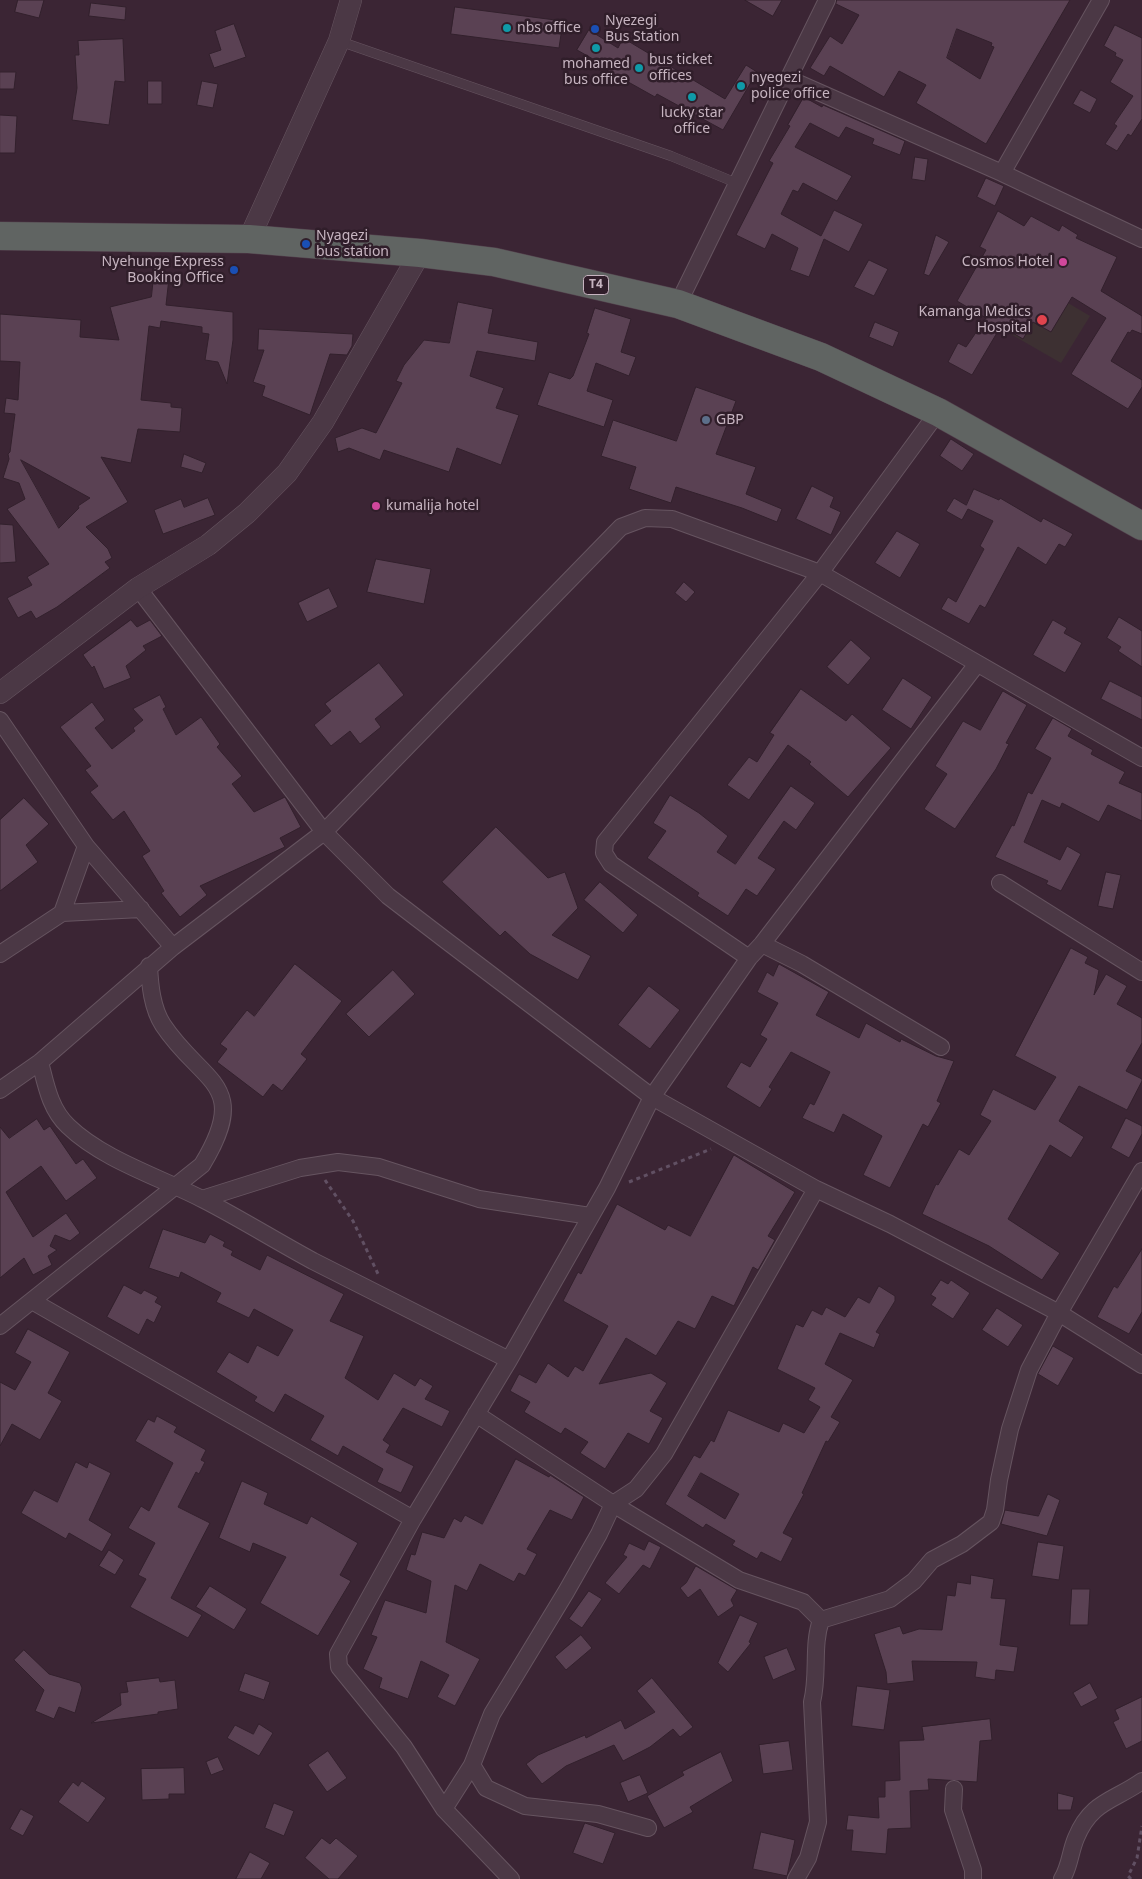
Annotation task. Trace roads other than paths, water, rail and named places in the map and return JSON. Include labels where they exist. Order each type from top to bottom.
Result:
[{"type":"highway","name":"T4","points":[[0,236],[249,238],[420,253],[494,262],[678,304],[821,357],[938,412],[1142,526]]},
{"type":"street","points":[[249,238],[339,41],[351,0]]},
{"type":"street","points":[[678,304],[739,184],[827,0]]},
{"type":"street","points":[[1002,173],[1101,0]]},
{"type":"street","points":[[789,79],[1002,173],[1142,239]]},
{"type":"street","points":[[0,693],[138,588],[208,545],[247,513],[287,473],[323,422],[420,253]]},
{"type":"street","points":[[749,958],[611,864],[604,853],[605,842],[820,573],[938,412]]},
{"type":"street","points":[[0,1090],[40,1062],[173,947],[324,832],[621,526],[645,518],[672,519],[820,573],[1142,758]]},
{"type":"street","points":[[138,588],[324,832],[388,896],[652,1097],[816,1189],[890,1224],[1059,1313],[1142,1365]]},
{"type":"street","points":[[511,1879],[444,1809],[404,1747],[339,1667],[338,1654],[413,1520],[509,1360],[607,1188],[652,1097],[749,958],[762,944],[977,664]]},
{"type":"street","points":[[0,720],[86,846],[173,947]]},
{"type":"street","points":[[62,913],[86,846]]},
{"type":"street","points":[[1000,883],[1142,972]]},
{"type":"street","points":[[0,954],[62,913],[141,909]]},
{"type":"street","points":[[762,944],[802,964],[941,1047]]},
{"type":"street","points":[[0,1326],[176,1188],[202,1165],[212,1150],[220,1132],[223,1118],[222,1100],[208,1075],[162,1024],[150,988],[150,966]]},
{"type":"street","points":[[40,1062],[50,1100],[57,1114],[69,1127],[106,1152],[176,1188],[202,1199],[312,1260],[509,1360]]},
{"type":"street","points":[[202,1199],[315,1164],[338,1162],[379,1167],[479,1199],[590,1216]]},
{"type":"street","points":[[821,1620],[890,1599],[914,1581],[932,1560],[962,1544],[991,1522],[995,1510],[1010,1429],[1024,1382],[1059,1313],[1142,1171]]},
{"type":"street","points":[[444,1809],[472,1765],[492,1714],[571,1584],[599,1534],[613,1504],[636,1489],[664,1454],[816,1189]]},
{"type":"street","points":[[32,1301],[413,1520]]},
{"type":"street","points":[[476,1414],[613,1504],[740,1580],[803,1602],[821,1620]]},
{"type":"street","points":[[796,1879],[808,1858],[818,1822],[812,1702],[817,1683],[816,1635],[821,1620]]},
{"type":"street","points":[[472,1765],[486,1788],[525,1806],[598,1814],[648,1828]]},
{"type":"street","points":[[1062,1879],[1067,1870],[1076,1838],[1090,1813],[1109,1798],[1142,1781]]},
{"type":"street","points":[[954,1790],[953,1810],[973,1870],[973,1879]]},
{"type":"lane","points":[[339,41],[671,156],[739,184]]},
{"type":"place","name":"nbs office","points":[[507,28]]},
{"type":"place","name":"Nyezegi Bus Station","points":[[595,29]]},
{"type":"place","name":"mohamed bus office","points":[[596,48]]},
{"type":"place","name":"bus ticket offices","points":[[639,68]]},
{"type":"place","name":"nyegezi police office","points":[[741,86]]},
{"type":"place","name":"lucky star office","points":[[692,97]]},
{"type":"place","name":"Nyagezi bus station","points":[[306,244]]},
{"type":"place","name":"Cosmos Hotel","points":[[1063,262]]},
{"type":"place","name":"Nyehunge Express Booking Office","points":[[234,270]]},
{"type":"place","name":"Kamanga Medics Hospital","points":[[1042,320]]},
{"type":"place","name":"GBP","points":[[706,420]]},
{"type":"place","name":"kumalija hotel","points":[[376,506]]}]
